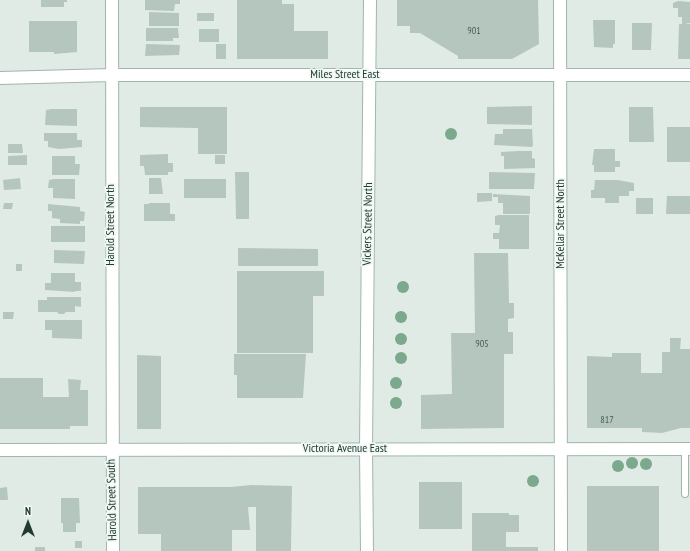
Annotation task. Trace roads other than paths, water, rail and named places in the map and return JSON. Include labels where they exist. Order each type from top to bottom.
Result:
[{"type":"street","name":"Harold Street North","points":[[111,449],[112,0]]},
{"type":"street","name":"Vickers Street North","points":[[367,551],[366,449],[370,0]]},
{"type":"street","name":"McKellar Street North","points":[[560,0],[562,551]]},
{"type":"street","name":"Miles Street East","points":[[0,78],[111,75],[690,75]]},
{"type":"street","name":"Harold Street South","points":[[111,449],[112,551]]},
{"type":"street","name":"Victoria Avenue East","points":[[0,450],[688,449]]},
{"type":"lane","points":[[685,494],[688,449]]}]
